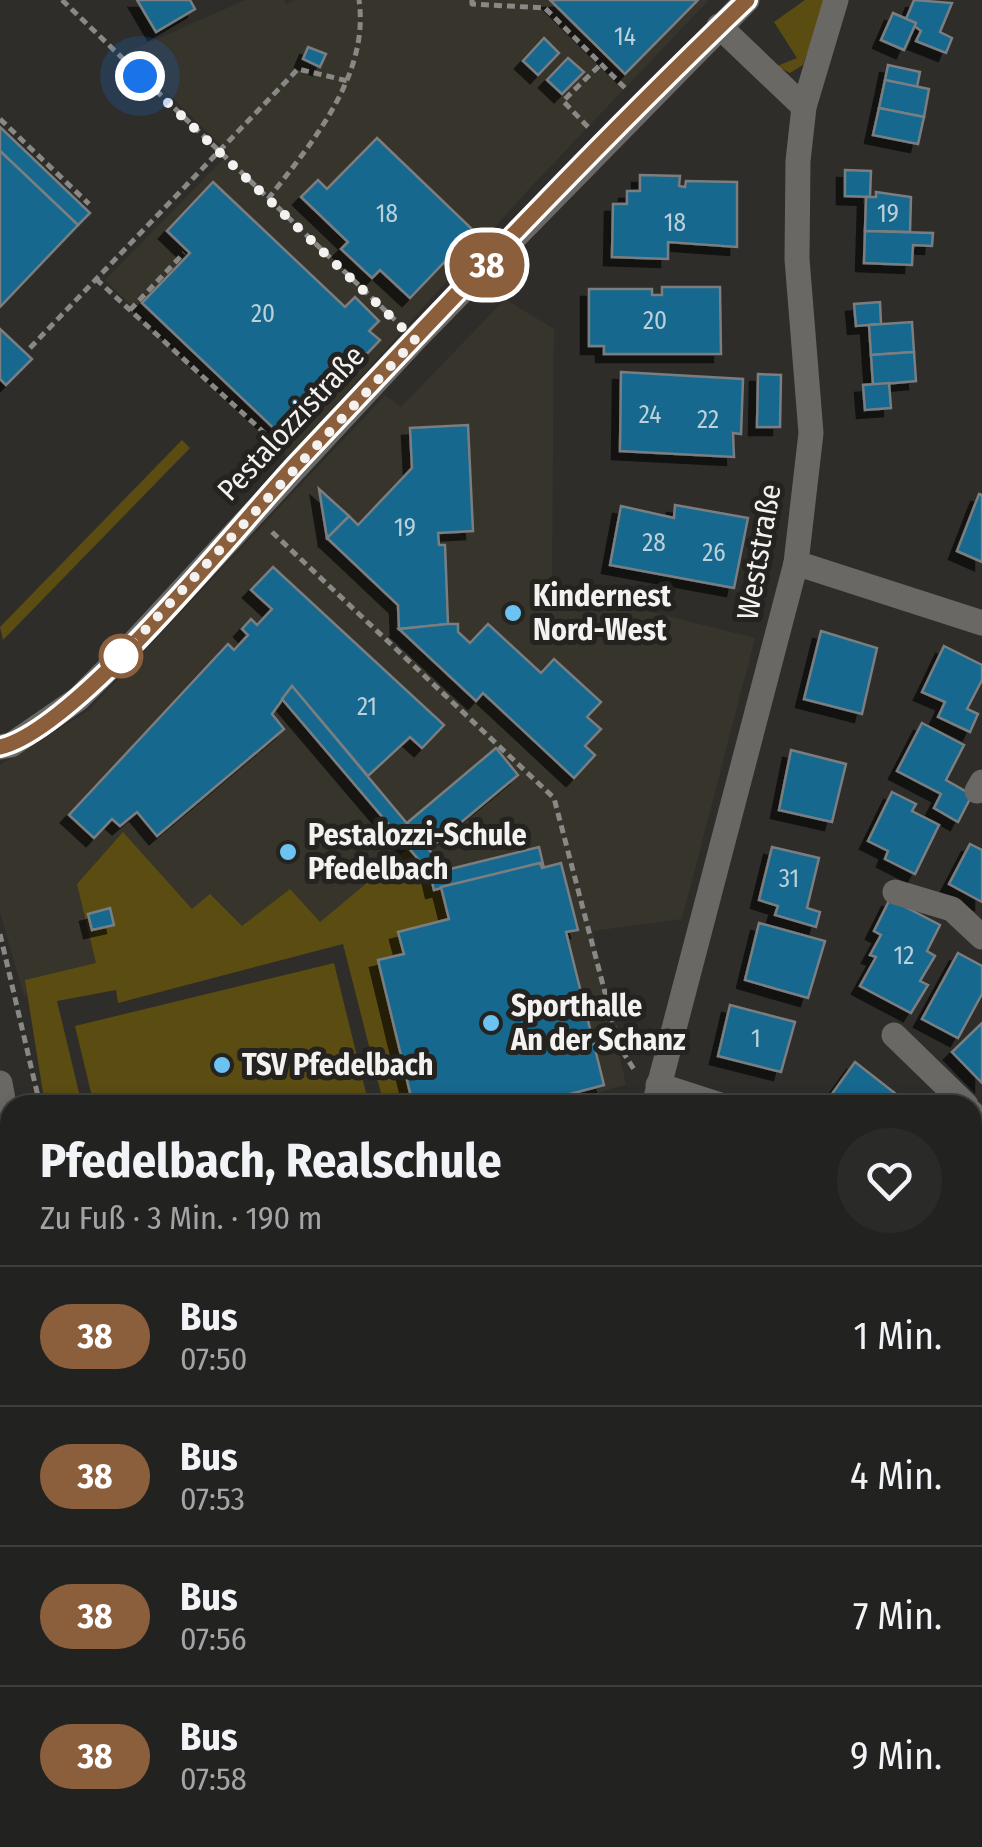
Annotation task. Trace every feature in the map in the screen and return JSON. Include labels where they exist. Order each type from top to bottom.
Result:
[{"type":"street","name":"Pestalozzistraße","points":[[0,747],[78,699],[297,463],[746,0]]},
{"type":"street","name":"Weststraße","points":[[656,1095],[796,563],[811,433],[798,259],[798,161],[804,107],[836,0]]},
{"type":"street","points":[[719,26],[804,107]]},
{"type":"street","points":[[796,563],[898,592],[982,623]]},
{"type":"street","points":[[895,892],[952,909],[982,937]]},
{"type":"street","points":[[894,1035],[956,1095]]},
{"type":"path","points":[[62,0],[415,340]]},
{"type":"path","points":[[268,198],[308,147],[348,81],[359,0]]},
{"type":"path","points":[[472,0],[472,4],[545,8],[642,104]]},
{"type":"path","points":[[601,64],[563,101],[604,144]]},
{"type":"path","points":[[30,348],[298,69],[348,81]]},
{"type":"path","points":[[0,119],[88,204]]},
{"type":"path","points":[[130,310],[184,253]]},
{"type":"path","points":[[96,279],[297,463]]},
{"type":"path","points":[[252,512],[554,798],[619,1046],[656,1095]]},
{"type":"path","points":[[0,934],[38,1095]]},
{"type":"shaded area","points":[[245,0],[284,0],[286,4],[295,0],[709,0],[528,190],[288,459],[105,280],[229,153],[126,53]]},
{"type":"shaded area","points":[[805,0],[826,0],[803,65],[790,73],[777,66],[797,58],[774,22]]},
{"type":"shaded area","name":"Pestalozzi-Schule Pfedelbach","points":[[505,299],[554,329],[552,587],[755,638],[682,919],[593,931],[626,1085],[589,1095],[387,1095],[347,936],[24,996],[0,913],[0,765],[89,710],[385,395],[401,407]]},
{"type":"shaded area","points":[[182,440],[190,448],[3,640],[0,627]]},
{"type":"shaded area","points":[[123,832],[192,909],[210,894],[242,926],[290,889],[320,922],[409,848],[441,887],[449,919],[399,932],[404,954],[378,961],[411,1095],[381,1095],[343,944],[118,1003],[116,990],[57,1001],[80,1095],[43,1095],[25,980],[96,963],[77,884]]},
{"type":"shaded area","name":"TSV Pfedelbach","points":[[334,963],[367,1095],[92,1095],[75,1026]]},
{"type":"building","points":[[137,0],[190,0],[195,9],[156,32]]},
{"type":"building","points":[[550,0],[698,0],[625,74]]},
{"type":"building","points":[[914,0],[952,3],[940,32],[952,38],[946,53],[916,41],[921,31],[906,19]]},
{"type":"building","points":[[893,13],[916,23],[904,50],[881,40]]},
{"type":"building","points":[[544,38],[559,53],[538,75],[523,61]]},
{"type":"building","points":[[308,47],[326,54],[320,67],[303,59]]},
{"type":"building","points":[[568,58],[584,72],[562,94],[547,80]]},
{"type":"building","points":[[888,65],[920,72],[917,87],[885,80]]},
{"type":"building","points":[[885,80],[929,89],[924,117],[879,108]]},
{"type":"building","points":[[879,108],[924,117],[918,144],[873,135]]},
{"type":"building","points":[[0,127],[90,213],[78,225],[0,151]]},
{"type":"building","points":[[377,138],[474,231],[410,298],[380,270],[372,278],[341,249],[348,242],[301,197],[318,180],[327,189]]},
{"type":"building","points":[[0,151],[78,225],[0,307]]},
{"type":"building","points":[[845,170],[871,171],[870,197],[845,196]]},
{"type":"building","points":[[640,175],[680,176],[679,186],[685,187],[686,181],[737,182],[737,247],[668,242],[668,259],[612,257],[613,204],[627,204],[627,191],[640,191]]},
{"type":"building","points":[[213,182],[345,307],[355,297],[379,321],[369,331],[380,340],[285,439],[142,303],[190,253],[167,231]]},
{"type":"building","points":[[876,192],[911,197],[910,232],[865,231],[866,197],[876,197]]},
{"type":"building","points":[[865,231],[933,233],[932,246],[913,245],[912,265],[864,263]]},
{"type":"building","points":[[662,287],[720,287],[721,354],[604,354],[604,346],[589,346],[589,289],[652,289],[652,295],[662,295]]},
{"type":"building","points":[[880,302],[881,324],[856,326],[854,304]]},
{"type":"building","points":[[912,322],[914,352],[871,355],[869,325]]},
{"type":"building","points":[[0,329],[32,359],[6,385],[0,379]]},
{"type":"building","points":[[914,352],[916,381],[873,385],[871,355]]},
{"type":"building","points":[[621,372],[743,379],[741,434],[733,433],[734,457],[620,451]]},
{"type":"building","points":[[758,374],[781,375],[780,427],[757,427]]},
{"type":"building","points":[[889,383],[891,408],[865,410],[863,385]]},
{"type":"building","points":[[468,425],[473,531],[438,533],[439,545],[445,545],[448,624],[399,629],[398,605],[327,538],[349,516],[358,525],[412,468],[410,428]]},
{"type":"building","points":[[319,489],[349,516],[327,538]]},
{"type":"building","points":[[979,494],[982,495],[982,562],[957,551]]},
{"type":"building","points":[[675,505],[748,518],[734,588],[610,565],[621,506],[674,518]]},
{"type":"building","points":[[273,567],[444,725],[422,748],[410,737],[368,776],[292,686],[272,714],[284,729],[157,836],[137,812],[120,826],[112,819],[94,838],[69,815],[228,644],[234,650],[248,635],[242,629],[251,619],[257,625],[272,609],[251,590]]},
{"type":"building","points":[[458,624],[458,632],[470,643],[488,624],[541,673],[554,659],[601,702],[587,717],[601,729],[585,746],[595,755],[574,778],[483,693],[476,701],[399,629]]},
{"type":"building","points":[[821,631],[877,648],[862,714],[804,699]]},
{"type":"building","points":[[944,646],[982,665],[982,680],[967,709],[978,714],[970,732],[938,717],[945,702],[922,692]]},
{"type":"building","points":[[292,686],[446,870],[539,847],[544,868],[540,863],[434,890],[430,873],[282,699]]},
{"type":"building","points":[[922,723],[964,745],[946,780],[972,795],[958,822],[934,808],[941,794],[897,771]]},
{"type":"building","points":[[496,748],[518,775],[429,849],[407,823]]},
{"type":"building","points":[[791,750],[846,764],[832,822],[779,810]]},
{"type":"building","points":[[892,792],[916,804],[912,811],[939,825],[915,874],[885,859],[888,851],[868,841]]},
{"type":"building","points":[[970,844],[982,850],[982,902],[949,884]]},
{"type":"building","points":[[772,847],[819,858],[807,908],[820,912],[816,927],[775,915],[778,906],[759,900]]},
{"type":"building","name":"Sporthalle An der Schanz","points":[[540,863],[542,868],[561,863],[578,930],[566,932],[604,1085],[566,1095],[411,1095],[378,960],[404,954],[398,932],[449,919],[441,887]]},
{"type":"building","points":[[890,899],[940,925],[927,951],[935,956],[920,981],[928,985],[911,1013],[860,986],[876,957],[870,955],[881,935],[874,931]]},
{"type":"building","points":[[110,908],[114,925],[92,930],[88,914]]},
{"type":"building","points":[[759,923],[825,941],[808,998],[745,980]]},
{"type":"building","points":[[958,953],[982,966],[982,994],[958,1038],[922,1019]]},
{"type":"building","points":[[730,1005],[795,1022],[781,1072],[718,1056]]},
{"type":"building","points":[[982,1023],[982,1083],[952,1052]]},
{"type":"building","points":[[855,1062],[897,1095],[831,1095]]},
{"type":"bus line","name":"38","points":[[0,747],[10,745],[78,699],[129,648],[368,389],[747,0]]},
{"type":"place","name":"Kindernest Nord-West","points":[[513,613]]},
{"type":"place","name":"Pestalozzi-Schule Pfedelbach","points":[[288,852]]},
{"type":"place","name":"Sporthalle An der Schanz","points":[[491,1023]]},
{"type":"place","name":"TSV Pfedelbach","points":[[222,1065]]},
{"type":"route","points":[[121,656],[415,340],[140,76]]}]
